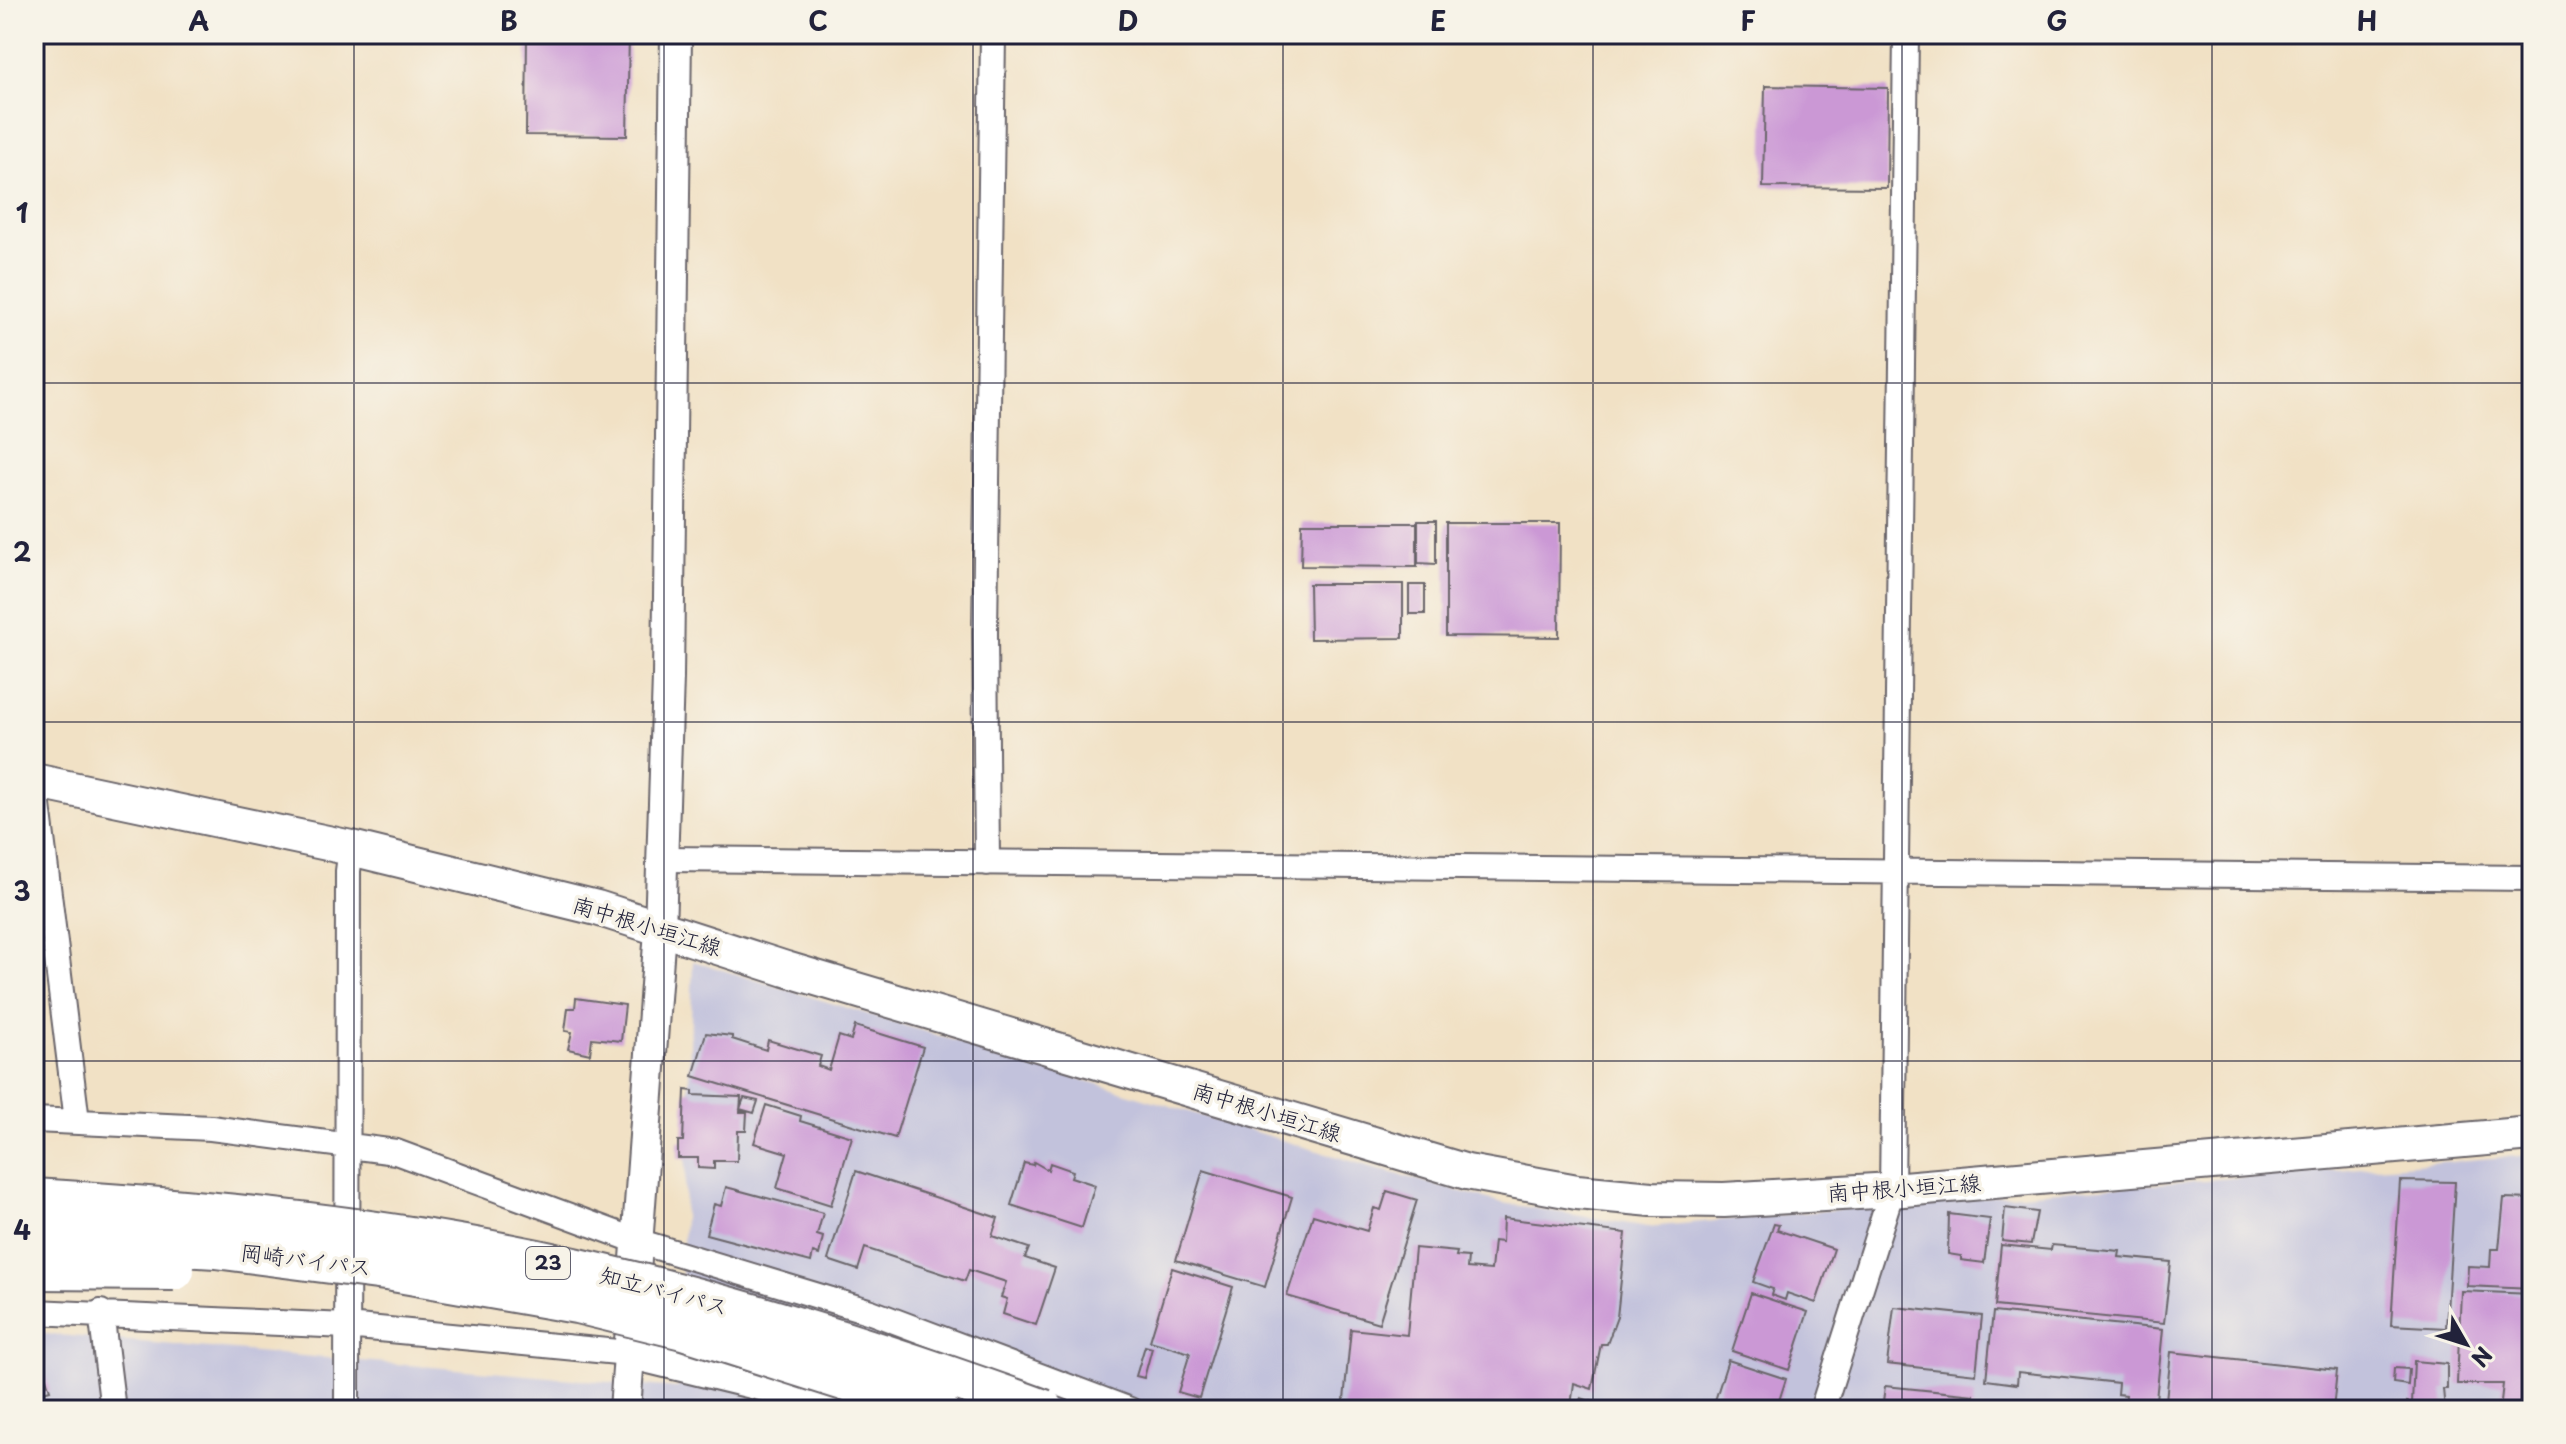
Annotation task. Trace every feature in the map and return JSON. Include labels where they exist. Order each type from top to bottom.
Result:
[{"type":"highway","name":"23","points":[[34,1172],[279,1198],[484,1229],[579,1254],[687,1295]]},
{"type":"highway","name":"知立バイパス","points":[[34,1199],[215,1211],[388,1234],[573,1268],[687,1295],[860,1346],[1044,1410]]},
{"type":"highway","name":"岡崎バイパス","points":[[34,1237],[216,1248],[393,1271],[577,1303]]},
{"type":"highway","name":"23","points":[[34,1269],[220,1271],[577,1303]]},
{"type":"highway","name":"知立バイパス","points":[[577,1303],[683,1329],[938,1410]]},
{"type":"main road","name":"南中根小垣江線","points":[[34,781],[351,848],[597,908],[660,930],[1452,1167],[1525,1184],[1652,1199],[1724,1200],[1892,1190],[2532,1134]]},
{"type":"street","points":[[625,1410],[663,859],[676,34]]},
{"type":"street","points":[[987,863],[985,633],[993,34]]},
{"type":"street","points":[[1822,1410],[1892,1190],[1906,34]]},
{"type":"street","points":[[34,781],[77,1121]]},
{"type":"street","points":[[347,1410],[348,871],[351,848]]},
{"type":"street","points":[[663,859],[2532,878]]},
{"type":"street","points":[[34,1120],[211,1128],[396,1152],[637,1241],[871,1312],[1130,1410]]},
{"type":"street","points":[[34,1312],[101,1312],[347,1326],[628,1353],[863,1410]]},
{"type":"street","points":[[101,1312],[113,1410]]},
{"type":"shaded area","points":[[693,961],[1374,1168],[1503,1203],[1648,1227],[1916,1202],[2532,1155],[2532,1410],[34,1410],[34,1333],[678,1388]]},
{"type":"building","points":[[527,34],[629,34],[627,136],[526,135]]},
{"type":"building","points":[[1765,86],[1888,88],[1887,188],[1763,187]]},
{"type":"building","points":[[1418,521],[1436,521],[1436,564],[1418,563]]},
{"type":"building","points":[[1302,523],[1417,523],[1417,567],[1301,566]]},
{"type":"building","points":[[1446,523],[1560,523],[1559,637],[1446,636]]},
{"type":"building","points":[[1309,584],[1403,584],[1403,638],[1310,639]]},
{"type":"building","points":[[1409,585],[1425,585],[1425,614],[1409,614]]},
{"type":"building","points":[[576,998],[625,1005],[621,1041],[592,1038],[590,1054],[568,1049],[572,1032],[565,1031],[568,1008],[575,1008]]},
{"type":"building","points":[[855,1026],[923,1047],[895,1138],[693,1076],[706,1033],[732,1036],[732,1039],[766,1050],[768,1040],[821,1056],[818,1066],[829,1070],[839,1036],[851,1040]]},
{"type":"building","points":[[685,1090],[693,1091],[693,1095],[741,1097],[740,1112],[747,1112],[746,1131],[738,1131],[737,1161],[714,1161],[714,1169],[698,1168],[698,1158],[678,1158],[678,1141],[683,1141]]},
{"type":"building","points":[[744,1098],[758,1101],[754,1113],[740,1109]]},
{"type":"building","points":[[766,1105],[801,1116],[800,1121],[852,1137],[831,1205],[777,1188],[787,1153],[754,1143]]},
{"type":"building","points":[[1034,1162],[1048,1170],[1050,1163],[1073,1171],[1071,1177],[1095,1185],[1082,1228],[1011,1205],[1024,1163],[1033,1165]]},
{"type":"building","points":[[1203,1170],[1292,1197],[1265,1287],[1176,1260]]},
{"type":"building","points":[[856,1171],[998,1218],[992,1236],[1029,1248],[1025,1258],[1055,1268],[1036,1325],[1003,1314],[1007,1299],[1001,1297],[1006,1282],[969,1270],[965,1281],[865,1248],[858,1270],[828,1260]]},
{"type":"building","points":[[2400,1181],[2455,1182],[2446,1328],[2391,1325]]},
{"type":"building","points":[[726,1187],[823,1213],[817,1235],[823,1237],[819,1255],[813,1253],[811,1262],[706,1234],[714,1204],[721,1206]]},
{"type":"building","points":[[1387,1191],[1417,1200],[1379,1323],[1287,1296],[1313,1215],[1367,1231],[1374,1208],[1381,1210]]},
{"type":"building","points":[[2504,1198],[2532,1199],[2532,1289],[2467,1286],[2468,1266],[2490,1267],[2491,1249],[2499,1249]]},
{"type":"building","points":[[2005,1208],[2037,1212],[2031,1244],[2002,1241]]},
{"type":"building","points":[[1949,1214],[1990,1219],[1984,1263],[1961,1260],[1961,1256],[1948,1254]]},
{"type":"building","points":[[1503,1218],[1626,1233],[1617,1317],[1607,1344],[1601,1344],[1592,1389],[1574,1383],[1571,1406],[1553,1404],[1552,1410],[1343,1410],[1351,1329],[1407,1335],[1415,1248],[1457,1252],[1456,1256],[1468,1257],[1467,1268],[1491,1270],[1494,1241],[1502,1242]]},
{"type":"building","points":[[1774,1224],[1779,1225],[1777,1230],[1834,1249],[1816,1303],[1787,1293],[1785,1300],[1771,1295],[1773,1289],[1753,1282]]},
{"type":"building","points":[[2001,1245],[2051,1250],[2052,1245],[2120,1251],[2119,1257],[2171,1262],[2164,1323],[1995,1306]]},
{"type":"building","points":[[1172,1268],[1233,1287],[1199,1398],[1178,1392],[1190,1353],[1150,1341]]},
{"type":"building","points":[[2461,1291],[2532,1294],[2532,1410],[2500,1410],[2503,1384],[2457,1384]]},
{"type":"building","points":[[1751,1293],[1808,1312],[1789,1370],[1732,1351]]},
{"type":"building","points":[[1894,1307],[1982,1316],[1976,1374],[1887,1364]]},
{"type":"building","points":[[1993,1312],[2163,1329],[2155,1410],[2125,1410],[2126,1395],[2117,1394],[2118,1383],[2018,1372],[2017,1384],[1986,1380]]},
{"type":"building","points":[[1145,1346],[1152,1348],[1144,1378],[1136,1376]]},
{"type":"building","points":[[2171,1352],[2337,1370],[2333,1410],[2165,1410]]},
{"type":"building","points":[[1728,1360],[1786,1379],[1776,1410],[1712,1410]]},
{"type":"building","points":[[2414,1361],[2447,1364],[2447,1389],[2443,1389],[2445,1410],[2407,1410],[2407,1402],[2412,1403]]},
{"type":"building","points":[[2394,1368],[2409,1369],[2408,1385],[2393,1383]]},
{"type":"building","points":[[45,1375],[50,1390],[36,1394],[34,1378]]},
{"type":"building","points":[[1885,1386],[1974,1395],[1972,1410],[1882,1410]]},
{"type":"building","points":[[1581,1398],[1614,1409],[1614,1410],[1575,1410]]}]
